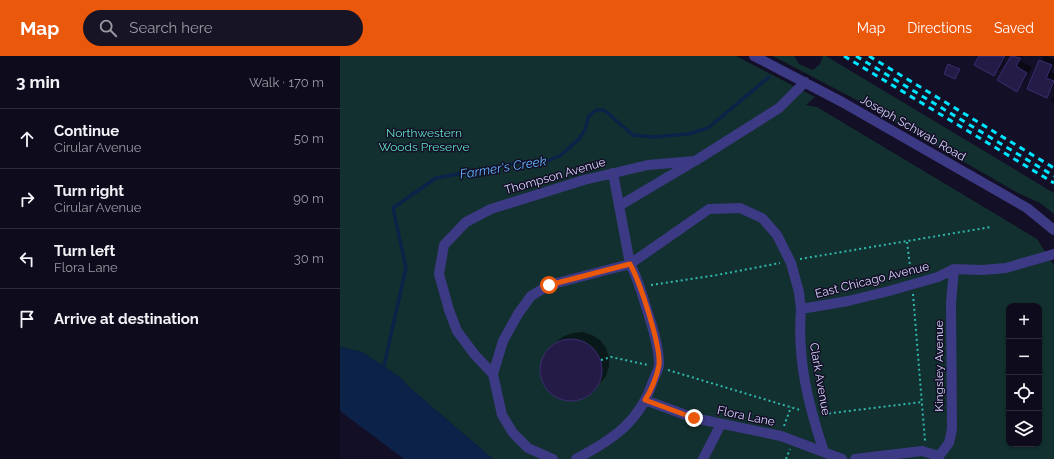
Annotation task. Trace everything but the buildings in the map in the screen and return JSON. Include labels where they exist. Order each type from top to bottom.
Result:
[{"type":"street","name":"Joseph Schwab Road","points":[[754,56],[805,82],[1027,208],[1054,230]]},
{"type":"street","name":"Thompson Avenue","points":[[493,374],[475,355],[457,331],[449,310],[439,274],[444,245],[466,222],[491,209],[613,173],[648,164],[695,161],[779,108],[805,82]]},
{"type":"street","points":[[619,206],[695,161]]},
{"type":"street","points":[[576,459],[603,445],[622,430],[638,412],[645,400],[658,367],[653,328],[640,287],[630,264],[613,173]]},
{"type":"street","name":"East Chicago Avenue","points":[[630,264],[709,209],[725,208],[740,208],[762,218],[777,235],[790,261],[799,292],[801,309],[848,301],[938,277],[954,269],[982,270],[1006,268],[1054,254]]},
{"type":"street","points":[[554,459],[528,448],[513,433],[502,415],[493,374],[503,341],[531,296],[549,285],[630,264]]},
{"type":"street","name":"Kingsley Avenue","points":[[939,457],[949,443],[952,429],[951,303],[954,269]]},
{"type":"street","name":"Clark Avenue","points":[[801,309],[799,332],[804,375],[811,413],[824,452]]},
{"type":"street","name":"Flora Lane","points":[[645,400],[694,418],[781,436],[842,459]]},
{"type":"street","points":[[703,459],[721,424]]},
{"type":"street","points":[[855,459],[922,451],[939,457]]},
{"type":"path","points":[[640,287],[717,276],[790,261],[991,228]]},
{"type":"path","points":[[907,242],[912,283],[926,452]]},
{"type":"path","points":[[601,360],[611,358],[658,367],[820,415],[922,402]]},
{"type":"path","points":[[781,436],[791,407]]},
{"type":"green space","name":"Northwestern Woods Preserve","points":[[340,56],[736,56],[815,97],[806,105],[817,107],[1037,239],[1054,265],[1054,459],[493,459],[409,387],[401,378],[362,352],[340,347]]},
{"type":"green space","points":[[773,56],[794,56],[799,64],[813,70],[820,64],[823,56],[826,56],[1054,193],[1054,214],[1040,203],[1018,193],[851,97]]},
{"type":"water","points":[[340,347],[362,352],[401,378],[409,387],[493,459],[404,459],[340,411]]},
{"type":"waterway","name":"Farmer's Creek","points":[[383,370],[406,268],[393,208],[436,178],[523,162],[548,161],[561,155],[578,140],[585,130],[589,116],[596,110],[604,110],[633,135],[653,137],[688,134],[708,128],[769,77]]},
{"type":"railway","points":[[844,56],[1054,183]]},
{"type":"railway","points":[[856,56],[1054,176]]},
{"type":"railway","points":[[869,56],[1054,168]]},
{"type":"route","points":[[549,285],[630,264],[636,274],[653,328],[659,364],[649,394],[645,400],[694,418]]}]
